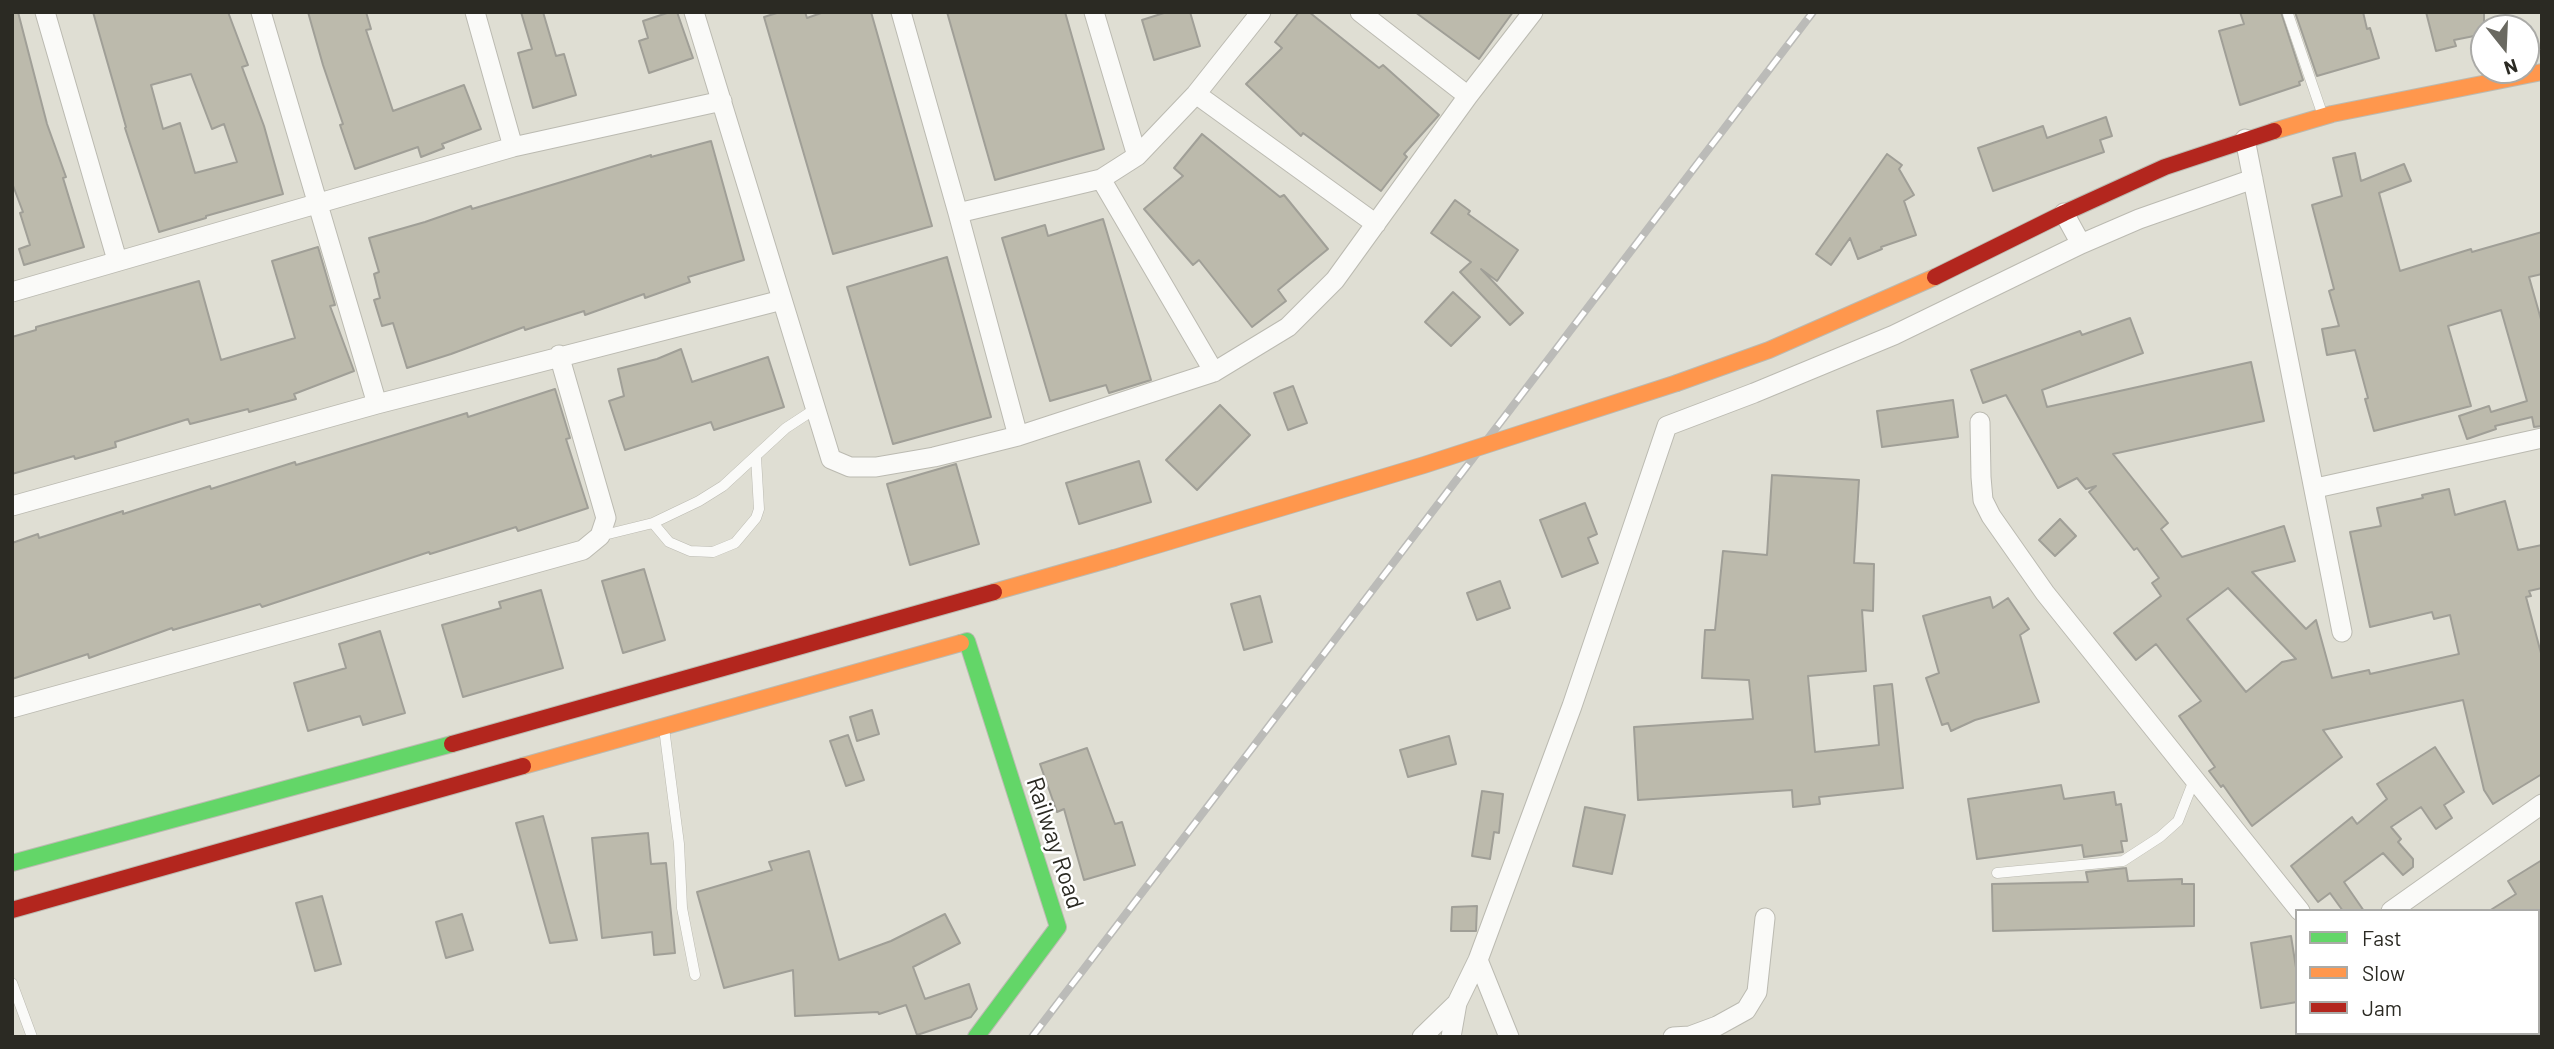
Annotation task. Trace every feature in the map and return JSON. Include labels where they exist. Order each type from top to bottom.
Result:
[{"type":"main road","points":[[12,863],[528,723],[1114,558],[1464,453],[1584,415],[1769,350],[1898,295],[2064,213],[2165,167],[2323,116],[2542,72]]},
{"type":"main road","name":"Railway Road","points":[[664,728],[967,641],[1058,928],[976,1037]]},
{"type":"main road","points":[[12,910],[664,728]]},
{"type":"street","points":[[45,12],[117,260]]},
{"type":"street","points":[[261,12],[377,404]]},
{"type":"street","points":[[475,12],[513,147]]},
{"type":"street","points":[[694,12],[831,458],[850,467],[876,467],[934,457],[1018,436],[1214,372],[1288,327],[1335,280],[1468,96],[1533,12]]},
{"type":"street","points":[[901,12],[1018,436]]},
{"type":"street","points":[[1094,12],[1137,156]]},
{"type":"street","points":[[958,213],[1101,179],[1137,156],[1196,94],[1261,12]]},
{"type":"street","points":[[1360,12],[1468,96]]},
{"type":"street","points":[[1196,94],[1376,224]]},
{"type":"street","points":[[12,292],[513,147],[722,101]]},
{"type":"street","points":[[2245,139],[2342,632]]},
{"type":"street","points":[[1101,179],[1214,372]]},
{"type":"street","points":[[1451,1037],[1457,1003],[1478,960],[1572,706],[1667,426],[1894,335],[2081,244],[2139,219],[2253,179]]},
{"type":"street","points":[[2064,213],[2081,244]]},
{"type":"street","points":[[12,506],[559,355],[782,300]]},
{"type":"street","points":[[12,708],[583,550],[600,536],[607,518],[559,355]]},
{"type":"street","points":[[1980,422],[1983,500],[1991,516],[2045,593],[2298,909]]},
{"type":"street","points":[[2315,488],[2542,438]]},
{"type":"street","points":[[2393,909],[2542,804]]},
{"type":"street","points":[[1673,1037],[1690,1036],[1717,1026],[1746,1010],[1757,992],[1765,918]]},
{"type":"street","points":[[1478,960],[1509,1037]]},
{"type":"street","points":[[1422,1037],[1457,1003]]},
{"type":"lane","points":[[2288,14],[2323,116]]},
{"type":"lane","points":[[600,536],[653,523],[679,512],[723,486],[786,428],[815,409]]},
{"type":"lane","points":[[653,523],[670,542],[690,551],[713,552],[735,543],[756,518],[759,509],[756,457]]},
{"type":"lane","points":[[664,728],[679,844],[682,908],[695,975]]},
{"type":"lane","points":[[1997,873],[2123,861],[2160,837],[2178,821],[2195,779]]},
{"type":"lane","points":[[12,983],[32,1037]]},
{"type":"building","points":[[12,12],[18,12],[47,124],[66,177],[63,178],[84,247],[24,265],[19,249],[30,245],[20,213],[23,212],[12,183]]},
{"type":"building","points":[[93,12],[228,12],[248,65],[242,67],[264,126],[283,194],[159,232]],"holes":[[[191,74],[212,129],[224,124],[237,162],[195,173],[180,123],[163,129],[151,85]]]},
{"type":"building","points":[[308,12],[366,12],[371,29],[366,30],[393,111],[464,85],[481,129],[442,144],[444,148],[421,157],[418,147],[355,169]]},
{"type":"building","points":[[521,12],[543,12],[556,56],[564,54],[576,95],[533,108],[518,53],[532,49]]},
{"type":"building","points":[[677,12],[693,58],[649,73],[639,41],[648,38],[643,21]]},
{"type":"building","points":[[780,12],[805,12],[807,18],[824,12],[871,12],[932,226],[833,254],[764,17]]},
{"type":"building","points":[[947,12],[1065,12],[1104,149],[995,180]]},
{"type":"building","points":[[1167,12],[1190,12],[1200,46],[1154,60],[1142,20]]},
{"type":"building","points":[[1299,12],[1309,12],[1379,68],[1383,65],[1439,115],[1404,154],[1407,157],[1381,191],[1303,133],[1301,136],[1246,84],[1282,48],[1275,42]]},
{"type":"building","points":[[1415,12],[1513,12],[1479,59]]},
{"type":"building","points":[[2240,12],[2281,12],[2303,80],[2299,82],[2300,85],[2240,105],[2219,31],[2244,24]]},
{"type":"building","points":[[2295,12],[2363,12],[2379,58],[2317,76]]},
{"type":"building","points":[[2426,12],[2484,12],[2470,14],[2470,37],[2454,40],[2456,46],[2436,51]]},
{"type":"building","points":[[2106,117],[2112,136],[2100,140],[2104,152],[1993,191],[1978,148],[2043,126],[2047,138]]},
{"type":"building","points":[[1202,134],[1280,197],[1284,195],[1328,249],[1278,290],[1286,301],[1252,327],[1199,260],[1193,265],[1144,209],[1183,176],[1174,168]]},
{"type":"building","points":[[711,141],[744,260],[688,277],[690,282],[645,298],[644,294],[585,315],[584,311],[525,330],[524,327],[407,368],[393,323],[382,326],[374,300],[380,298],[374,274],[379,272],[369,238],[471,206],[472,209],[651,155]]},
{"type":"building","points":[[2355,153],[2361,181],[2404,164],[2411,181],[2379,193],[2400,271],[2471,249],[2472,252],[2542,232],[2542,274],[2529,277],[2542,323],[2542,426],[2534,427],[2532,417],[2495,426],[2496,429],[2467,439],[2459,416],[2489,406],[2491,412],[2527,401],[2501,310],[2448,326],[2471,406],[2374,431],[2355,350],[2327,355],[2322,329],[2339,326],[2329,291],[2334,289],[2312,205],[2342,196],[2333,158]]},
{"type":"building","points":[[1887,154],[1902,165],[1899,169],[1914,195],[1904,201],[1916,235],[1881,247],[1882,249],[1858,259],[1850,238],[1831,265],[1816,254]]},
{"type":"building","points":[[1455,200],[1470,211],[1468,214],[1518,250],[1497,281],[1481,269],[1523,313],[1510,325],[1460,272],[1471,262],[1431,233]]},
{"type":"building","points":[[1103,219],[1151,380],[1109,393],[1106,385],[1050,401],[1002,238],[1045,225],[1048,236]]},
{"type":"building","points":[[318,247],[335,305],[330,306],[354,371],[294,394],[296,399],[190,424],[188,419],[115,442],[116,447],[12,474],[12,337],[36,330],[36,327],[199,281],[221,360],[295,338],[272,261]]},
{"type":"building","points":[[947,257],[991,417],[893,444],[847,287]]},
{"type":"building","points":[[1453,292],[1480,317],[1451,346],[1425,322]]},
{"type":"building","points":[[2130,318],[2143,353],[2042,390],[2047,407],[2251,362],[2264,421],[2113,454],[2168,523],[2161,529],[2182,557],[2284,526],[2295,561],[2252,572],[2306,629],[2316,620],[2332,678],[2369,670],[2370,674],[2459,654],[2450,615],[2434,619],[2432,612],[2370,627],[2350,532],[2381,526],[2377,508],[2449,489],[2455,515],[2505,501],[2518,550],[2542,545],[2542,588],[2529,591],[2531,596],[2526,597],[2542,657],[2542,774],[2493,804],[2484,790],[2463,700],[2323,730],[2342,757],[2252,826],[2223,785],[2221,787],[2209,771],[2215,767],[2179,716],[2201,701],[2156,644],[2136,660],[2114,633],[2161,596],[2152,583],[2159,578],[2089,492],[2096,486],[2086,489],[2077,478],[2058,488],[2006,395],[1983,403],[1971,370],[2080,331],[2082,335]],"holes":[[[2228,588],[2296,659],[2282,662],[2246,692],[2187,619]]]},
{"type":"building","points":[[681,349],[692,382],[768,357],[784,407],[714,430],[711,422],[625,450],[609,401],[624,396],[618,369],[657,359]]},
{"type":"building","points":[[1293,386],[1307,423],[1288,430],[1274,393]]},
{"type":"building","points":[[555,389],[570,438],[566,439],[588,508],[518,531],[516,527],[430,554],[429,552],[262,607],[260,604],[173,630],[172,628],[89,658],[88,654],[12,679],[12,543],[38,534],[39,538],[123,511],[123,514],[210,486],[211,489],[295,462],[296,465],[467,413],[468,417]]},
{"type":"building","points":[[1953,400],[1958,437],[1882,447],[1877,411]]},
{"type":"building","points":[[1220,405],[1250,435],[1197,490],[1166,460]]},
{"type":"building","points":[[1139,461],[1151,502],[1079,524],[1066,483]]},
{"type":"building","points":[[956,464],[979,544],[910,565],[887,484]]},
{"type":"building","points":[[1772,475],[1859,480],[1854,563],[1874,564],[1873,611],[1862,610],[1866,671],[1808,676],[1815,752],[1879,745],[1874,686],[1892,684],[1903,788],[1819,797],[1820,804],[1793,807],[1792,790],[1638,800],[1634,727],[1753,719],[1749,680],[1702,678],[1705,630],[1715,630],[1723,551],[1767,555]]},
{"type":"building","points":[[1585,503],[1597,534],[1588,538],[1598,563],[1562,577],[1540,520]]},
{"type":"building","points":[[2060,519],[2076,536],[2055,556],[2039,540]]},
{"type":"building","points":[[644,569],[665,640],[623,653],[602,581]]},
{"type":"building","points":[[1500,581],[1510,608],[1477,620],[1467,593]]},
{"type":"building","points":[[541,590],[563,668],[463,697],[442,625],[501,608],[499,602]]},
{"type":"building","points":[[1260,596],[1272,642],[1244,650],[1231,604]]},
{"type":"building","points":[[1990,597],[1993,608],[2008,598],[2029,629],[2020,635],[2039,702],[1975,720],[1951,731],[1948,723],[1942,725],[1926,678],[1939,673],[1923,616]]},
{"type":"building","points":[[380,631],[405,713],[363,725],[360,716],[308,731],[294,683],[346,668],[339,644]]},
{"type":"building","points":[[872,710],[879,734],[857,741],[850,717]]},
{"type":"building","points":[[848,735],[864,780],[846,786],[830,741]]},
{"type":"building","points":[[1449,736],[1456,764],[1408,777],[1400,750]]},
{"type":"building","points":[[2435,747],[2464,792],[2444,805],[2452,818],[2436,829],[2421,807],[2391,827],[2401,839],[2398,842],[2413,859],[2413,867],[2403,875],[2383,853],[2344,882],[2363,909],[2342,909],[2330,893],[2318,902],[2291,866],[2352,817],[2357,824],[2387,799],[2377,784]]},
{"type":"building","points":[[1087,748],[1115,824],[1122,822],[1135,865],[1084,880],[1064,809],[1057,812],[1040,764]]},
{"type":"building","points":[[2061,785],[2064,799],[2114,792],[2116,805],[2121,804],[2127,841],[2121,841],[2123,852],[2084,857],[2082,845],[1977,859],[1968,799]]},
{"type":"building","points":[[1482,791],[1503,794],[1499,833],[1494,832],[1490,859],[1472,856]]},
{"type":"building","points":[[1585,807],[1625,815],[1612,874],[1573,866]]},
{"type":"building","points":[[543,816],[577,940],[550,943],[516,823]]},
{"type":"building","points":[[648,833],[651,864],[666,863],[675,953],[654,955],[652,932],[602,938],[592,838]]},
{"type":"building","points":[[809,851],[839,960],[891,941],[945,914],[960,943],[913,967],[925,999],[969,984],[977,1009],[971,1017],[917,1035],[906,1005],[879,1014],[795,1016],[793,970],[724,988],[697,892],[772,870],[769,862]]},
{"type":"building","points":[[2542,860],[2542,911],[2492,909],[2516,894],[2508,881]]},
{"type":"building","points":[[2126,868],[2128,881],[2182,879],[2182,884],[2194,884],[2194,926],[1993,931],[1992,884],[2088,882],[2086,872]]},
{"type":"building","points":[[322,896],[341,964],[315,971],[296,903]]},
{"type":"building","points":[[1477,906],[1476,931],[1451,931],[1452,907]]},
{"type":"building","points":[[462,914],[473,950],[446,958],[436,922]]},
{"type":"building","points":[[2291,936],[2295,961],[2295,1002],[2261,1008],[2251,943]]},
{"type":"railway","points":[[1032,1037],[1813,12]]},
{"type":"traffic: fast","points":[[961,643],[967,641],[1058,927],[976,1037]]},
{"type":"traffic: fast","points":[[12,863],[452,744]]},
{"type":"traffic: slow","points":[[2274,131],[2332,114],[2542,72]]},
{"type":"traffic: slow","points":[[1677,383],[1769,350],[1935,277]]},
{"type":"traffic: slow","points":[[1114,558],[1424,465],[1677,383]]},
{"type":"traffic: slow","points":[[994,592],[1114,558]]},
{"type":"traffic: slow","points":[[523,766],[961,643]]},
{"type":"traffic: jam","points":[[1935,277],[2165,167],[2274,131]]},
{"type":"traffic: jam","points":[[452,744],[994,592]]},
{"type":"traffic: jam","points":[[12,910],[523,766]]}]
